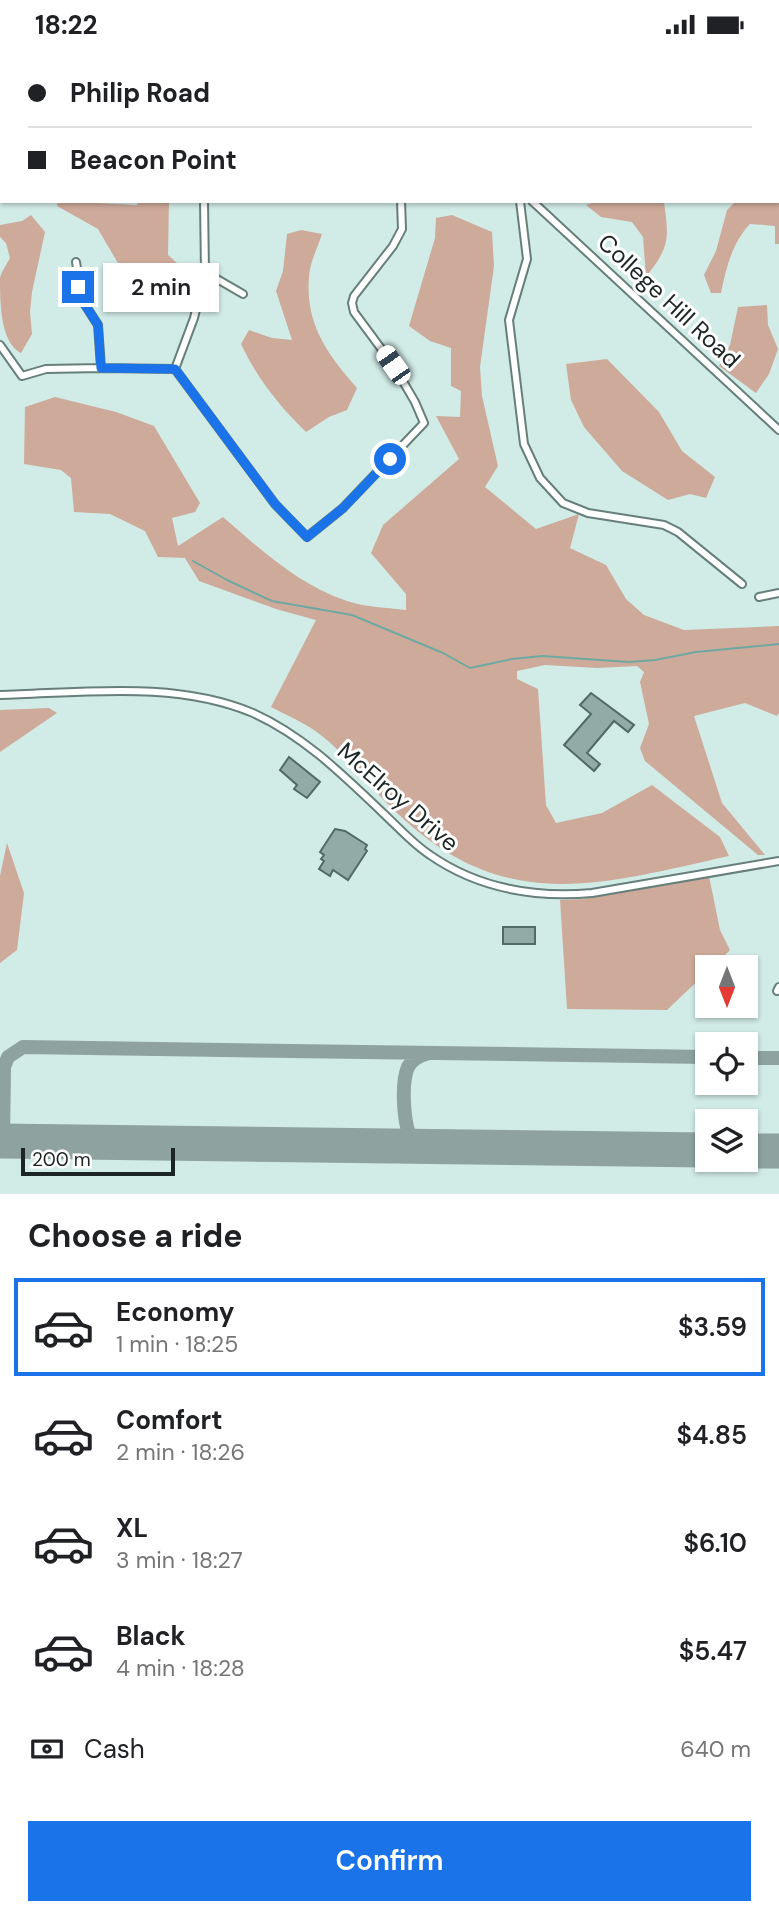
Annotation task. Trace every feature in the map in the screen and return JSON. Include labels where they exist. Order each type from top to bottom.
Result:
[{"type":"street","points":[[175,369],[195,316],[205,272],[204,203]]},
{"type":"street","points":[[175,369],[275,504],[307,537],[343,508],[424,423],[404,383],[354,312],[352,303],[354,296],[393,246],[402,229],[401,203]]},
{"type":"street","points":[[520,203],[527,259],[509,320],[524,444],[536,470],[563,503],[588,513],[664,525],[678,532],[742,584]]},
{"type":"street","name":"College Hill Road","points":[[534,203],[779,430]]},
{"type":"street","points":[[76,262],[82,300],[98,325],[101,368]]},
{"type":"street","points":[[205,272],[243,294]]},
{"type":"street","points":[[0,345],[22,376],[46,369],[175,369]]},
{"type":"street","points":[[759,597],[779,593]]},
{"type":"street","name":"McElroy Drive","points":[[0,695],[136,692],[183,694],[219,701],[251,713],[283,728],[316,751],[429,855],[461,874],[520,892],[567,895],[592,893],[779,861]]},
{"type":"shaded area","points":[[58,203],[169,203],[168,255],[178,264],[196,271],[192,294],[158,292],[150,305],[129,301],[122,270],[98,229],[57,206]]},
{"type":"shaded area","points":[[664,203],[666,242],[660,257],[646,277],[643,237],[632,222],[601,217],[586,205]]},
{"type":"shaded area","points":[[734,203],[779,203],[779,244],[775,244],[775,226],[750,224],[734,248],[721,293],[711,293],[704,275],[716,251],[727,210]]},
{"type":"shaded area","points":[[31,215],[45,232],[32,292],[32,334],[21,353],[9,340],[3,320],[0,278],[10,258],[6,243],[0,237],[0,225],[22,221]]},
{"type":"shaded area","points":[[452,215],[492,232],[494,266],[480,367],[482,396],[498,466],[485,487],[536,529],[579,514],[570,548],[606,565],[626,599],[644,615],[684,630],[779,626],[777,716],[745,703],[694,716],[722,803],[765,855],[758,855],[645,761],[640,748],[649,724],[640,682],[644,672],[637,666],[597,668],[545,665],[517,671],[517,679],[538,689],[546,805],[556,823],[602,813],[652,785],[720,837],[729,856],[637,876],[554,884],[514,879],[475,867],[436,845],[396,812],[342,754],[316,732],[271,707],[316,620],[276,609],[199,581],[185,558],[158,557],[145,531],[110,514],[74,512],[71,478],[61,470],[24,464],[25,407],[55,397],[116,412],[154,426],[200,503],[195,512],[172,518],[178,546],[223,517],[281,565],[313,586],[354,603],[406,610],[406,594],[371,553],[383,525],[459,459],[436,416],[460,417],[461,391],[451,386],[451,348],[430,341],[409,326],[435,238],[436,218]]},
{"type":"shaded area","points":[[301,230],[322,234],[309,276],[311,309],[320,337],[336,363],[357,388],[347,410],[329,417],[306,432],[269,391],[241,344],[249,330],[272,338],[292,340],[276,291],[283,271],[287,234]]},
{"type":"shaded area","points":[[767,305],[768,325],[778,349],[769,374],[756,393],[719,366],[730,345],[738,307]]},
{"type":"shaded area","points":[[607,359],[659,412],[682,451],[715,477],[706,498],[690,494],[668,500],[622,471],[584,427],[571,400],[566,364]]},
{"type":"shaded area","points":[[49,708],[57,713],[0,752],[0,710]]},
{"type":"shaded area","points":[[7,843],[24,893],[17,950],[0,963],[0,876]]},
{"type":"shaded area","points":[[709,876],[720,930],[730,950],[725,955],[695,955],[695,983],[667,1010],[567,1009],[560,900],[582,899]]},
{"type":"building","points":[[591,693],[634,725],[628,732],[614,721],[587,753],[600,764],[594,771],[564,745],[591,714],[580,705]]},
{"type":"building","points":[[289,757],[320,782],[307,798],[294,789],[297,785],[280,770]]},
{"type":"building","points":[[335,829],[345,831],[367,845],[367,851],[348,880],[333,870],[330,876],[319,869],[324,861],[321,859],[324,855],[320,852]]},
{"type":"building","points":[[503,927],[535,927],[535,944],[503,944]]},
{"type":"waterway","points":[[193,561],[272,601],[352,615],[443,653],[470,668],[542,656],[629,662],[779,644]]},
{"type":"taxiway","points":[[3,1141],[4,1067],[8,1057],[23,1047],[695,1057]]},
{"type":"taxiway","points":[[426,1054],[411,1062],[408,1067],[404,1083],[404,1105],[407,1126],[413,1141],[430,1147]]},
{"type":"taxiway","points":[[758,1058],[779,1058]]},
{"type":"runway","points":[[0,1141],[695,1150]]},
{"type":"runway","points":[[758,1151],[779,1151]]},
{"type":"route","points":[[78,287],[82,300],[98,325],[101,368],[175,369],[275,504],[307,537],[343,508],[390,459]]}]
